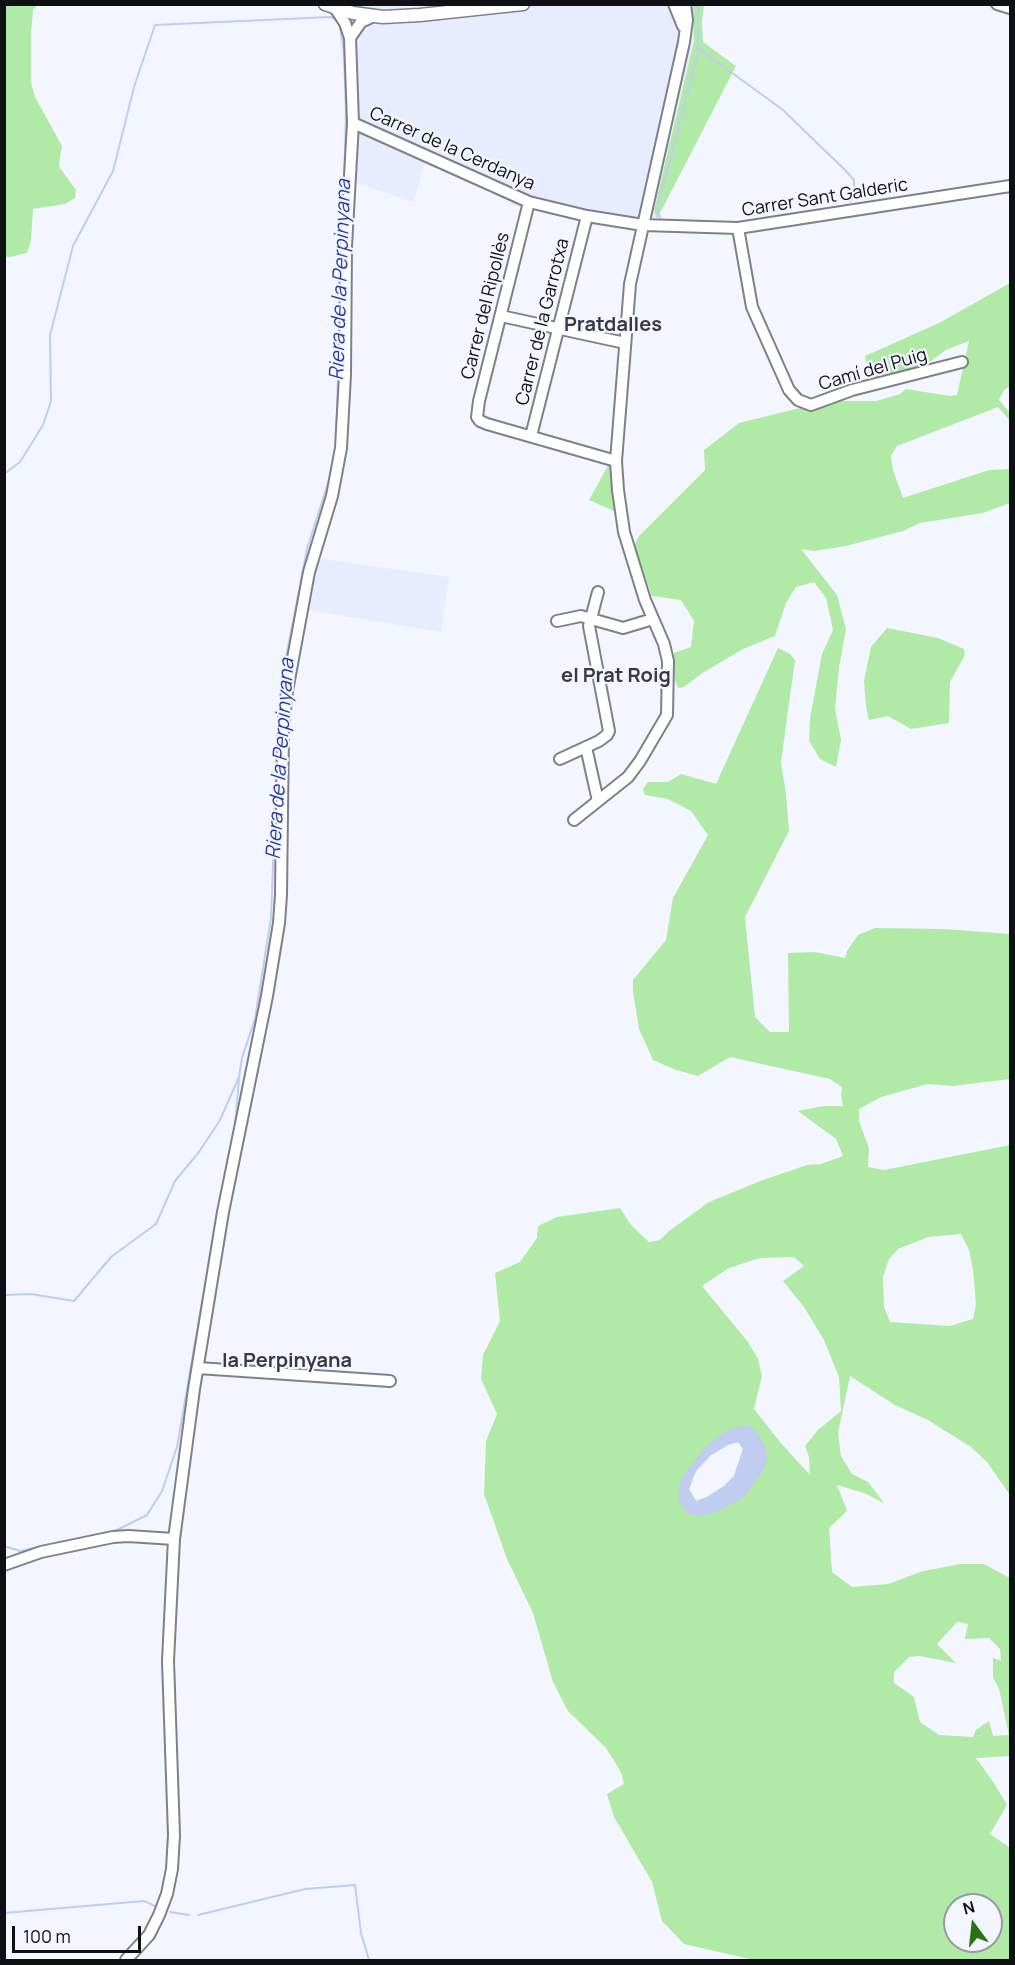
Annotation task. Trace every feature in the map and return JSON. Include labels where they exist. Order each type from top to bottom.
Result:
[{"type":"main road","points":[[343,12],[402,17],[522,4]]},
{"type":"main road","points":[[343,12],[391,10],[437,13]]},
{"type":"street","points":[[674,4],[685,32]]},
{"type":"street","points":[[574,820],[636,768],[667,715],[668,661],[624,532],[616,461],[632,275],[685,32],[687,20],[685,4]]},
{"type":"street","points":[[997,4],[1011,8]]},
{"type":"street","points":[[126,1960],[148,1935],[159,1915],[167,1894],[172,1869],[174,1835],[168,1660],[174,1539],[223,1212],[267,996],[279,923],[284,730],[288,691],[309,572],[332,496],[340,456],[345,375],[346,236],[352,123],[350,38],[343,12]]},
{"type":"street","name":"Carrer de la Cerdanya","points":[[352,123],[529,202],[587,216],[643,225]]},
{"type":"street","name":"Carrer Sant Galderic","points":[[643,225],[738,228],[1011,186]]},
{"type":"street","name":"Carrer del Ripollès","points":[[529,202],[479,400],[477,417],[487,424],[531,436]]},
{"type":"street","name":"Carrer de la Garrotxa","points":[[531,436],[587,216]]},
{"type":"street","name":"Camí del Puig","points":[[738,228],[752,308],[789,390],[798,400],[811,405],[852,390],[962,362]]},
{"type":"street","points":[[501,316],[625,343]]},
{"type":"street","points":[[531,436],[616,461]]},
{"type":"street","points":[[560,759],[607,735],[609,731],[589,626],[598,592]]},
{"type":"street","points":[[557,621],[581,616],[623,628],[653,619]]},
{"type":"street","points":[[586,747],[598,801]]},
{"type":"street","points":[[198,1368],[390,1381]]},
{"type":"street","points":[[4,1565],[41,1552],[113,1537],[174,1539]]},
{"type":"shaded area","points":[[383,4],[408,7],[448,4],[693,5],[694,41],[654,210],[657,219],[637,228],[534,207],[524,208],[509,204],[510,199],[425,160],[414,203],[344,178],[347,107],[339,27],[351,5]]},
{"type":"shaded area","points":[[316,558],[449,577],[441,632],[306,610]]},
{"type":"green space","points":[[5,4],[37,5],[33,10],[31,34],[31,83],[35,97],[62,146],[60,168],[76,190],[75,198],[65,204],[33,209],[31,241],[27,253],[10,257],[4,256]]},
{"type":"green space","points":[[693,5],[704,5],[703,42],[736,66],[657,219],[654,210],[694,41]]},
{"type":"green space","points":[[1010,283],[1010,386],[1004,390],[999,400],[1010,413],[1010,421],[998,407],[897,446],[891,456],[893,470],[903,498],[989,470],[1010,469],[1010,503],[983,513],[920,523],[903,531],[846,546],[814,551],[801,549],[837,595],[846,629],[835,708],[841,740],[836,767],[820,759],[809,741],[810,718],[822,654],[833,630],[826,598],[814,582],[796,587],[786,603],[775,636],[743,649],[684,687],[678,688],[675,681],[674,653],[691,647],[694,621],[681,600],[652,596],[634,545],[640,535],[705,470],[704,450],[739,423],[828,401],[876,401],[900,394],[906,389],[950,396],[957,395],[969,341],[946,350],[919,370],[871,382],[865,356],[939,323]]},
{"type":"green space","points":[[609,464],[612,465],[616,512],[589,500]]},
{"type":"green space","points":[[887,628],[938,638],[964,649],[965,655],[950,682],[949,723],[911,729],[888,716],[869,720],[864,681],[871,647]]},
{"type":"green space","points":[[778,648],[790,654],[795,660],[781,762],[789,831],[745,917],[755,1017],[770,1032],[789,1032],[788,953],[815,952],[845,958],[858,935],[875,928],[944,929],[1010,934],[1010,1079],[953,1086],[928,1084],[881,1097],[859,1109],[859,1121],[869,1148],[868,1167],[884,1170],[1010,1145],[1010,1495],[987,1462],[971,1447],[928,1420],[895,1405],[850,1376],[838,1433],[841,1456],[852,1474],[868,1482],[884,1503],[864,1493],[837,1485],[847,1511],[829,1528],[832,1572],[852,1587],[888,1584],[923,1571],[961,1564],[984,1564],[1010,1578],[1010,1756],[976,1758],[1007,1805],[990,1834],[1010,1846],[1010,1960],[754,1960],[684,1944],[662,1921],[652,1882],[614,1817],[607,1794],[624,1784],[621,1772],[606,1748],[568,1711],[553,1682],[533,1613],[507,1559],[484,1494],[486,1441],[497,1414],[481,1379],[483,1355],[500,1321],[495,1273],[520,1262],[537,1238],[538,1226],[557,1217],[620,1208],[631,1225],[649,1242],[660,1240],[709,1202],[763,1180],[843,1156],[836,1139],[798,1111],[824,1106],[843,1106],[842,1087],[830,1079],[730,1057],[698,1076],[653,1060],[639,1029],[633,980],[666,940],[673,898],[708,835],[691,811],[668,799],[645,795],[643,789],[648,782],[668,782],[681,774],[716,784]],"holes":[[[961,1234],[969,1250],[973,1270],[976,1305],[973,1319],[950,1326],[890,1322],[884,1307],[883,1277],[889,1259],[898,1249],[928,1237]],[[794,1257],[804,1266],[783,1281],[804,1307],[824,1340],[839,1377],[841,1411],[818,1430],[805,1446],[809,1457],[810,1475],[754,1409],[762,1376],[758,1359],[748,1342],[702,1286],[729,1268],[760,1258]],[[738,1442],[743,1449],[734,1476],[724,1486],[696,1501],[689,1489],[696,1471],[711,1455]],[[957,1622],[968,1624],[965,1639],[989,1638],[1000,1649],[1001,1661],[993,1658],[993,1677],[999,1689],[1009,1735],[993,1736],[989,1721],[976,1730],[973,1737],[939,1735],[920,1722],[914,1697],[894,1683],[894,1672],[909,1657],[920,1656],[956,1663],[937,1644]]]},
{"type":"water","points":[[747,1425],[754,1429],[765,1446],[767,1457],[765,1467],[747,1494],[738,1501],[711,1514],[697,1516],[689,1514],[681,1507],[678,1496],[681,1478],[706,1446],[728,1430]],"holes":[[[739,1442],[743,1449],[734,1476],[724,1486],[696,1501],[689,1489],[696,1471],[711,1455],[730,1444]]]},
{"type":"waterway","points":[[660,217],[657,211],[698,52],[698,4]]},
{"type":"waterway","points":[[4,474],[20,462],[43,425],[51,401],[50,335],[73,246],[113,171],[134,87],[155,25],[330,17],[339,20],[344,52],[346,111],[344,190]]},
{"type":"waterway","points":[[698,48],[783,110],[846,171],[854,180],[854,195],[850,202]]},
{"type":"waterway","name":"Riera de la Perpinyana","points":[[4,1295],[31,1294],[74,1301],[111,1257],[156,1224],[175,1181],[199,1152],[220,1120],[239,1077],[242,1058],[255,1019],[271,918],[279,712],[284,668],[307,549],[329,480],[336,445],[341,274]]},
{"type":"waterway","points":[[226,1171],[235,1126],[239,1079]]},
{"type":"waterway","points":[[4,1546],[20,1551],[95,1535],[117,1530],[147,1515],[162,1491],[177,1447],[216,1221]]},
{"type":"waterway","points":[[198,1915],[305,1889],[355,1885],[361,1933],[369,1960]]},
{"type":"waterway","points":[[4,1913],[144,1901],[155,1906]]},
{"type":"waterway","points":[[170,1912],[189,1915]]},
{"type":"district","name":"Pratdalles","points":[[613,325]]},
{"type":"district","name":"el Prat Roig","points":[[616,676]]},
{"type":"district","name":"la Perpinyana","points":[[287,1361]]}]
